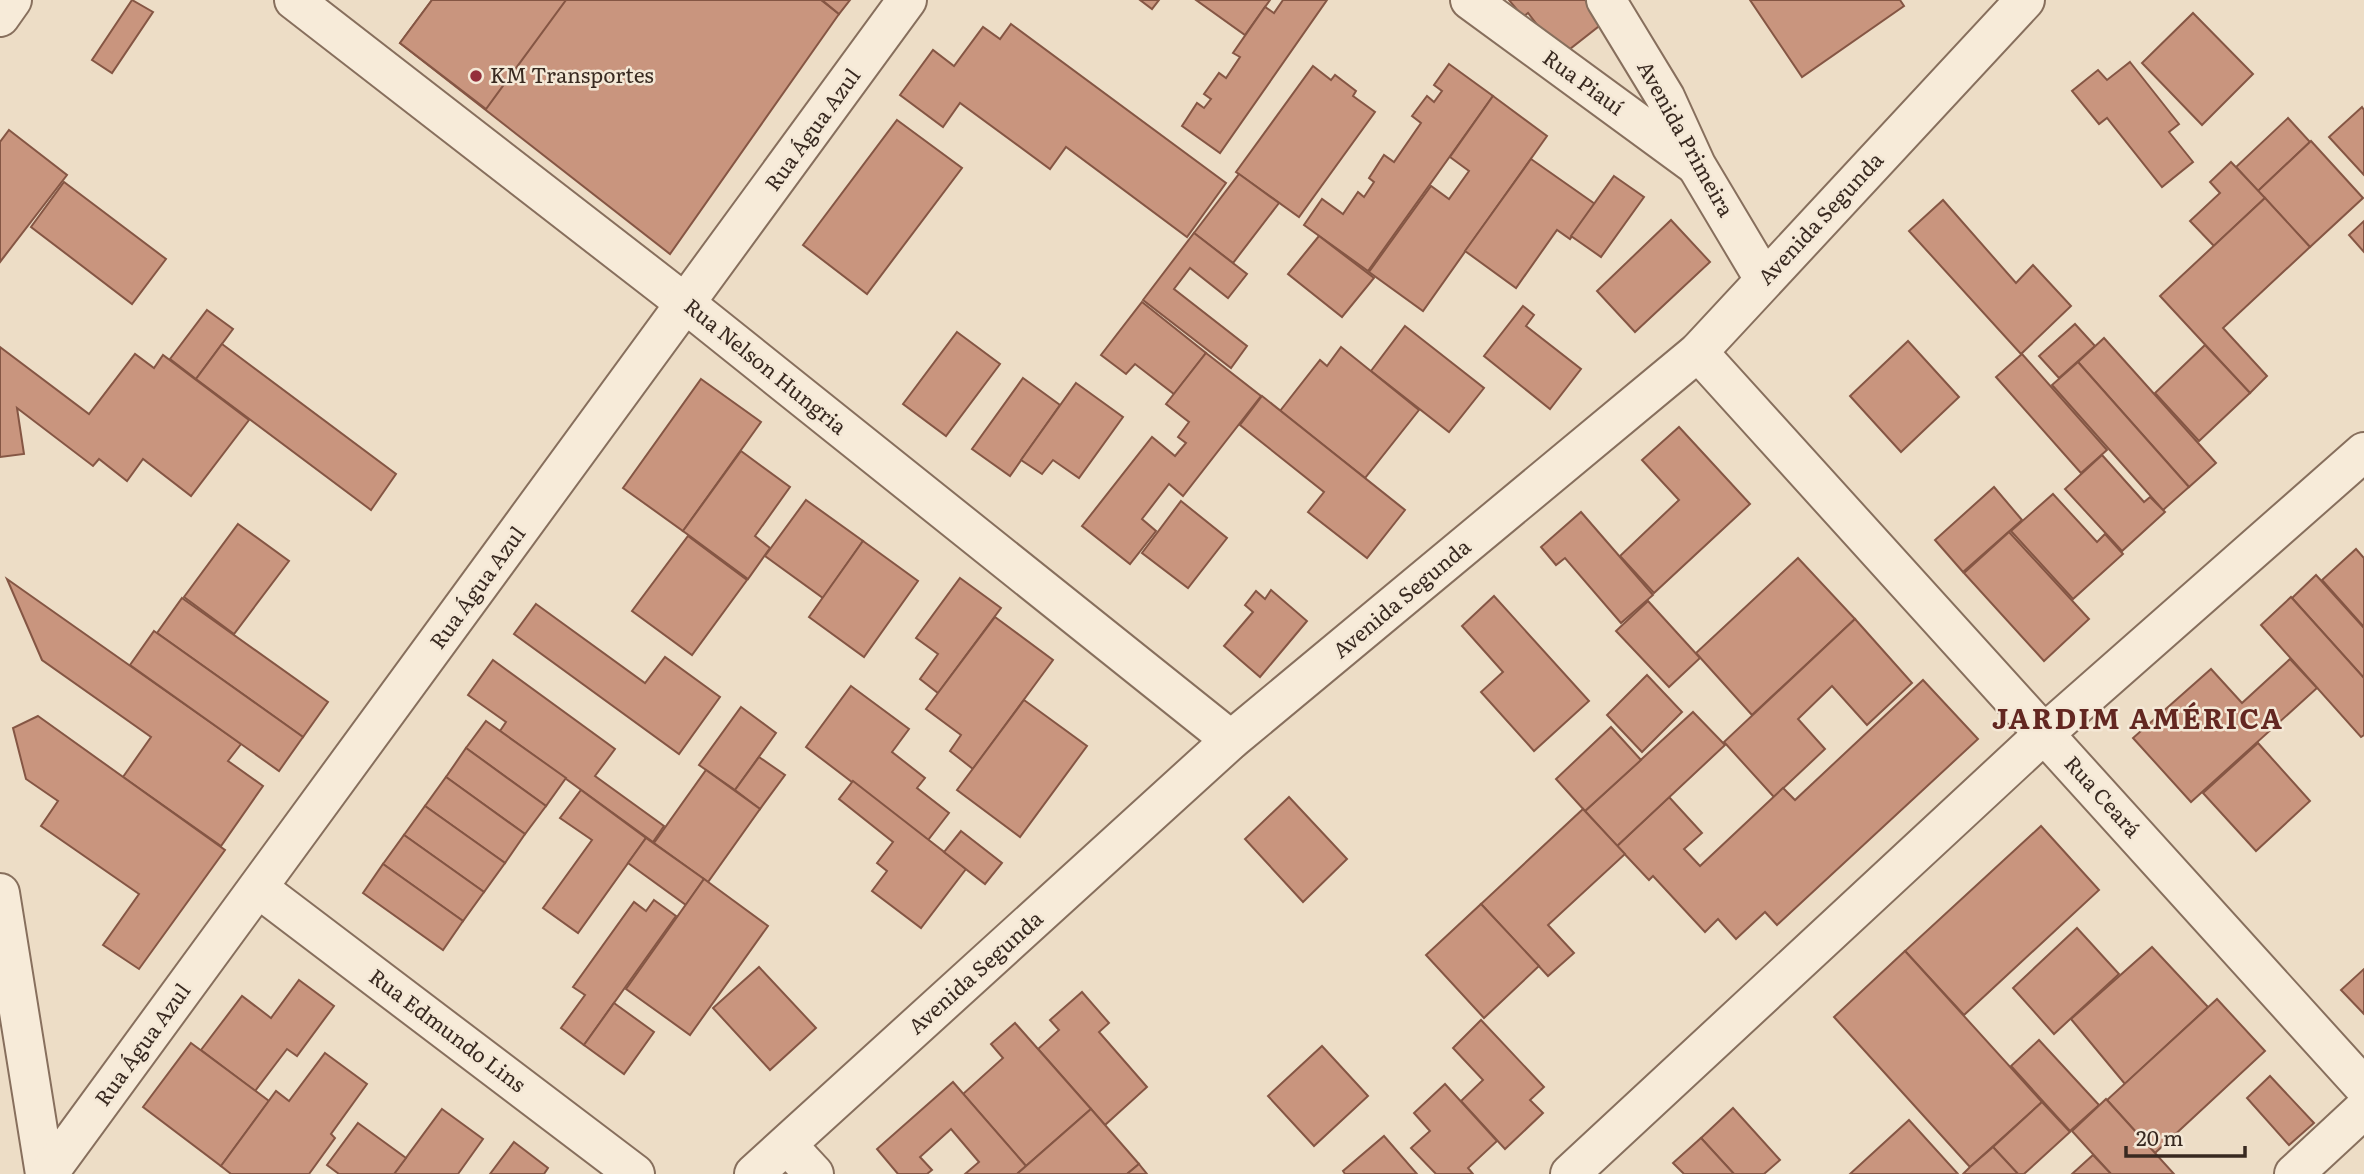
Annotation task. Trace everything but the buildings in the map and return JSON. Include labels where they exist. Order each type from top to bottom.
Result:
[{"type":"street","points":[[0,17],[12,0]]},
{"type":"street","name":"Rua Nelson Hungria","points":[[294,0],[686,304],[1231,740]]},
{"type":"street","name":"Rua Água Azul","points":[[47,1174],[907,0]]},
{"type":"street","name":"Rua Piauí","points":[[1470,0],[1696,166]]},
{"type":"street","name":"Avenida Primeira","points":[[1606,0],[1665,97],[1696,166],[1764,279]]},
{"type":"street","name":"Avenida Segunda","points":[[754,1174],[788,1146],[1231,740],[1698,352],[2025,0]]},
{"type":"street","name":"Rua Ceará","points":[[1698,352],[2364,1087]]},
{"type":"street","points":[[1570,1174],[2045,733],[2364,452]]},
{"type":"street","name":"Rua Edmundo Lins","points":[[258,888],[635,1174]]},
{"type":"street","points":[[0,893],[47,1174]]},
{"type":"street","points":[[2294,1174],[2364,1110]]},
{"type":"street","points":[[788,1146],[814,1174]]},
{"type":"place","name":"KM Transportes","points":[[476,76]]},
{"type":"district","name":"JARDIM AMÉRICA","points":[[2138,719]]}]
